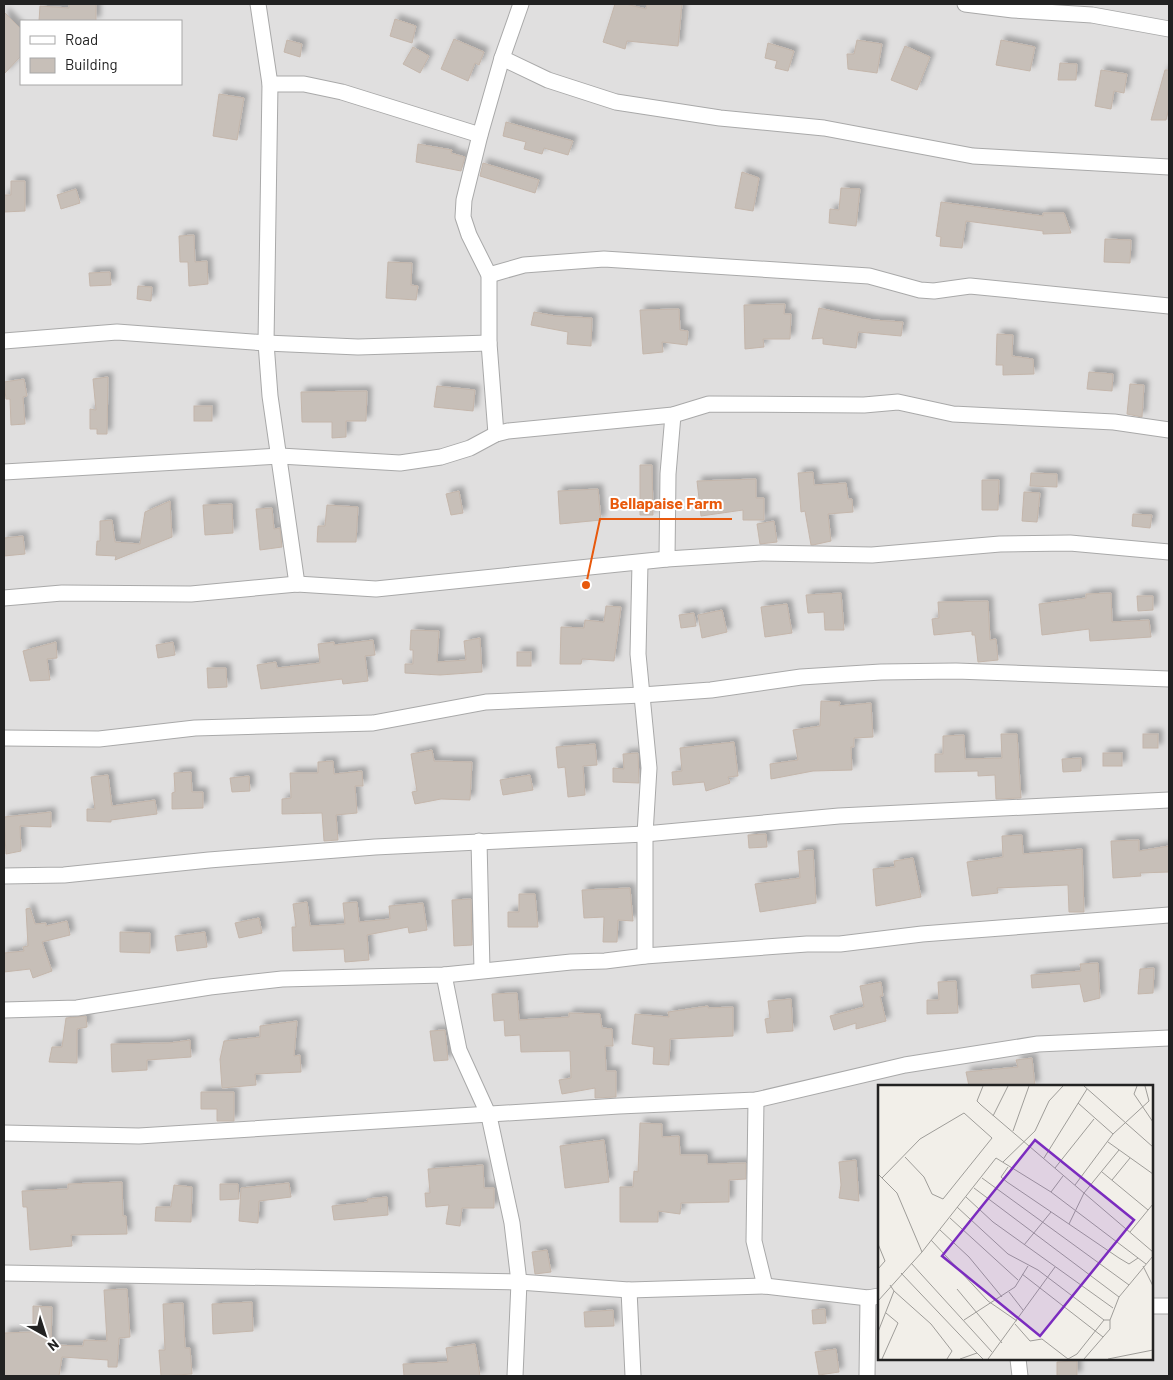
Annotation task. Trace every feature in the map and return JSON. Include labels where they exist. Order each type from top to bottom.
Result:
[{"type":"street","points":[[258,4],[270,84],[266,343],[270,396],[297,584]]},
{"type":"street","points":[[496,434],[489,343],[489,275],[469,235],[463,218],[464,200],[502,58],[521,4]]},
{"type":"street","points":[[965,4],[1092,16],[1169,29]]},
{"type":"street","points":[[502,58],[548,80],[616,102],[720,118],[824,128],[973,156],[1169,167]]},
{"type":"street","points":[[270,84],[304,84],[342,92],[480,135]]},
{"type":"street","points":[[489,275],[524,265],[604,258],[869,276],[927,291],[970,286],[1169,306]]},
{"type":"street","points":[[4,341],[117,332],[266,343],[358,347],[489,343]]},
{"type":"street","points":[[4,472],[280,456],[400,464],[441,457],[470,448],[496,434],[520,429],[673,415],[709,404],[864,405],[898,402],[953,414],[1114,422],[1169,430]]},
{"type":"street","points":[[667,559],[668,474],[673,415]]},
{"type":"street","points":[[4,598],[62,593],[191,594],[297,584],[376,589],[667,559],[762,553],[872,555],[1000,544],[1070,543],[1169,552]]},
{"type":"street","points":[[640,563],[638,654],[649,768],[645,834],[645,956]]},
{"type":"street","points":[[4,738],[99,740],[195,728],[373,723],[486,702],[711,690],[802,678],[881,672],[956,671],[1169,679]]},
{"type":"street","points":[[4,876],[64,875],[209,860],[375,847],[645,834],[839,816],[1169,800]]},
{"type":"street","points":[[479,841],[482,970]]},
{"type":"street","points":[[4,1010],[77,1008],[210,987],[282,979],[444,975],[645,956],[807,944],[840,944],[1027,925],[1169,915]]},
{"type":"street","points":[[444,975],[460,1050],[489,1116],[512,1223],[519,1282],[515,1376]]},
{"type":"street","points":[[4,1133],[139,1136],[489,1116],[619,1106],[756,1100],[905,1065],[1038,1044],[1169,1038]]},
{"type":"street","points":[[756,1100],[754,1242],[765,1286]]},
{"type":"street","points":[[4,1273],[519,1282],[629,1290],[765,1286],[874,1297],[867,1376]]},
{"type":"street","points":[[629,1290],[632,1376]]},
{"type":"street","points":[[1153,1306],[1169,1306]]},
{"type":"street","points":[[1018,1360],[1020,1376]]},
{"type":"shaded area","points":[[4,4],[1169,4],[1169,1376],[4,1376]]},
{"type":"building","points":[[69,4],[96,4],[96,20],[39,20],[40,6],[69,8]]},
{"type":"building","points":[[615,4],[626,4],[646,9],[647,4],[682,4],[678,46],[627,41],[625,49],[603,42]]},
{"type":"building","points":[[4,12],[20,28],[20,57],[4,74]]},
{"type":"building","points":[[395,19],[416,26],[412,43],[390,36]]},
{"type":"building","points":[[454,39],[484,52],[479,65],[475,63],[468,81],[441,69]]},
{"type":"building","points":[[287,40],[302,44],[300,57],[284,52]]},
{"type":"building","points":[[857,40],[882,44],[877,73],[848,69],[847,54],[854,54]]},
{"type":"building","points":[[1001,40],[1035,47],[1030,71],[996,65]]},
{"type":"building","points":[[768,43],[794,51],[788,71],[775,68],[777,61],[765,58]]},
{"type":"building","points":[[905,46],[930,57],[917,90],[891,80]]},
{"type":"building","points":[[413,47],[429,56],[420,73],[403,64]]},
{"type":"building","points":[[1060,63],[1077,64],[1076,80],[1058,80]]},
{"type":"building","points":[[1101,70],[1127,74],[1124,93],[1114,91],[1111,109],[1095,106]]},
{"type":"building","points":[[1165,70],[1169,70],[1169,108],[1166,120],[1151,120]]},
{"type":"building","points":[[219,94],[244,98],[237,140],[213,136]]},
{"type":"building","points":[[506,122],[573,141],[568,155],[544,148],[542,154],[524,149],[526,142],[503,136]]},
{"type":"building","points":[[418,144],[452,150],[451,153],[465,157],[461,171],[416,162]]},
{"type":"building","points":[[483,163],[539,180],[535,193],[480,176]]},
{"type":"building","points":[[742,172],[759,178],[753,211],[735,208]]},
{"type":"building","points":[[11,181],[25,181],[25,211],[4,212],[4,195],[11,195]]},
{"type":"building","points":[[841,188],[860,189],[856,226],[829,223],[830,209],[839,210]]},
{"type":"building","points":[[76,189],[80,203],[61,209],[57,195]]},
{"type":"building","points":[[941,202],[1043,216],[1043,213],[1064,213],[1071,233],[1043,234],[1043,231],[966,221],[962,248],[940,246],[941,237],[936,236]]},
{"type":"building","points":[[194,235],[195,262],[207,261],[208,284],[189,286],[188,262],[180,262],[179,236]]},
{"type":"building","points":[[1105,239],[1131,240],[1130,263],[1104,262]]},
{"type":"building","points":[[388,262],[412,263],[411,285],[418,286],[416,300],[386,298]]},
{"type":"building","points":[[110,272],[111,285],[90,286],[89,273]]},
{"type":"building","points":[[138,286],[152,287],[151,301],[137,299]]},
{"type":"building","points":[[785,304],[784,314],[791,314],[790,339],[763,339],[764,347],[745,349],[744,305]]},
{"type":"building","points":[[819,308],[873,320],[903,322],[901,336],[858,332],[856,348],[823,344],[823,338],[812,339]]},
{"type":"building","points":[[679,309],[680,330],[688,331],[687,345],[662,342],[663,352],[643,354],[640,310]]},
{"type":"building","points":[[534,312],[556,316],[592,318],[591,346],[567,344],[568,332],[531,325]]},
{"type":"building","points":[[997,334],[1013,335],[1012,356],[1033,359],[1034,374],[1003,375],[1003,365],[996,365]]},
{"type":"building","points":[[1089,372],[1113,374],[1112,391],[1087,389]]},
{"type":"building","points":[[108,377],[107,434],[97,434],[97,429],[90,429],[90,409],[96,410],[93,379]]},
{"type":"building","points":[[24,379],[27,396],[23,397],[25,424],[11,425],[10,399],[6,399],[4,382]]},
{"type":"building","points":[[1130,384],[1144,385],[1142,417],[1127,414]]},
{"type":"building","points":[[437,386],[475,390],[473,411],[434,407]]},
{"type":"building","points":[[367,391],[366,421],[346,421],[346,437],[332,438],[332,422],[302,422],[301,392]]},
{"type":"building","points":[[194,406],[212,406],[212,421],[194,421]]},
{"type":"building","points":[[640,465],[652,465],[653,515],[640,515]]},
{"type":"building","points":[[813,472],[814,485],[846,483],[848,499],[852,499],[853,512],[828,514],[831,541],[811,545],[805,511],[801,512],[798,473]]},
{"type":"building","points":[[1031,473],[1057,474],[1057,487],[1030,486]]},
{"type":"building","points":[[756,479],[756,498],[764,498],[764,520],[743,520],[743,510],[701,516],[697,481]]},
{"type":"building","points":[[982,480],[999,480],[998,510],[982,510]]},
{"type":"building","points":[[598,489],[601,520],[560,524],[558,491]]},
{"type":"building","points":[[459,491],[463,513],[451,515],[446,494]]},
{"type":"building","points":[[1024,492],[1040,493],[1037,522],[1022,521]]},
{"type":"building","points":[[170,501],[172,537],[115,560],[116,556],[96,555],[97,541],[100,541],[100,521],[112,520],[115,542],[140,544],[145,512]]},
{"type":"building","points":[[232,504],[233,533],[205,535],[203,505]]},
{"type":"building","points":[[327,505],[358,507],[356,542],[317,542],[318,526],[325,526]]},
{"type":"building","points":[[272,508],[274,529],[280,528],[282,547],[260,550],[256,509]]},
{"type":"building","points":[[1133,514],[1152,515],[1150,528],[1132,526]]},
{"type":"building","points":[[774,521],[777,542],[760,544],[757,524]]},
{"type":"building","points":[[23,536],[25,554],[4,556],[4,538]]},
{"type":"building","points":[[841,593],[844,630],[825,630],[824,612],[808,613],[806,595]]},
{"type":"building","points":[[1111,593],[1112,622],[1149,620],[1151,637],[1090,641],[1089,629],[1042,635],[1039,604],[1086,598],[1086,594]]},
{"type":"building","points":[[1137,596],[1153,596],[1153,610],[1138,611]]},
{"type":"building","points":[[988,601],[990,640],[996,639],[998,660],[978,662],[975,635],[972,635],[972,631],[934,635],[932,619],[939,618],[938,602]]},
{"type":"building","points":[[787,604],[792,633],[765,637],[761,607]]},
{"type":"building","points":[[606,606],[621,607],[614,661],[582,659],[581,664],[560,664],[561,627],[584,628],[585,620],[604,622]]},
{"type":"building","points":[[722,610],[727,632],[702,638],[698,615]]},
{"type":"building","points":[[694,613],[696,626],[681,628],[679,615]]},
{"type":"building","points":[[411,630],[439,631],[437,662],[466,660],[464,641],[480,638],[482,672],[440,675],[405,673],[405,664],[413,664],[413,650],[410,650]]},
{"type":"building","points":[[373,640],[375,655],[365,656],[368,681],[343,684],[342,679],[261,689],[257,665],[276,662],[277,668],[320,663],[318,644],[334,642],[334,645]]},
{"type":"building","points":[[56,642],[57,658],[47,659],[50,680],[30,681],[23,651]]},
{"type":"building","points":[[173,642],[175,655],[158,658],[156,645]]},
{"type":"building","points":[[517,652],[531,652],[531,666],[517,666]]},
{"type":"building","points":[[207,668],[226,668],[227,687],[208,688]]},
{"type":"building","points":[[821,701],[840,702],[839,706],[871,703],[873,737],[854,738],[854,747],[851,747],[852,770],[813,771],[771,779],[770,764],[798,760],[793,730],[820,726]]},
{"type":"building","points":[[1001,734],[1017,734],[1021,798],[996,799],[995,775],[978,776],[978,771],[935,772],[935,754],[943,754],[943,736],[964,735],[965,759],[1002,758]]},
{"type":"building","points":[[1143,734],[1158,734],[1158,748],[1143,748]]},
{"type":"building","points":[[734,742],[738,776],[728,777],[730,783],[706,791],[704,782],[673,785],[672,772],[682,771],[680,748]]},
{"type":"building","points":[[595,744],[597,765],[583,766],[585,795],[568,797],[565,767],[558,768],[556,747]]},
{"type":"building","points":[[432,750],[434,761],[472,762],[470,800],[441,799],[415,804],[412,792],[417,791],[411,754]]},
{"type":"building","points":[[638,753],[639,783],[613,782],[613,768],[624,769],[623,754]]},
{"type":"building","points":[[1103,753],[1122,753],[1122,766],[1103,766]]},
{"type":"building","points":[[1081,758],[1081,771],[1063,772],[1062,759]]},
{"type":"building","points":[[333,761],[334,774],[362,771],[363,786],[355,786],[357,813],[336,815],[338,840],[324,841],[322,813],[282,814],[282,799],[291,798],[290,773],[318,773],[318,762]]},
{"type":"building","points":[[191,772],[192,792],[203,792],[203,808],[172,809],[172,793],[175,792],[174,773]]},
{"type":"building","points":[[108,775],[112,806],[155,800],[157,814],[111,820],[111,822],[87,821],[87,809],[95,809],[91,777]]},
{"type":"building","points":[[530,775],[533,790],[503,795],[500,780]]},
{"type":"building","points":[[249,776],[250,791],[232,792],[230,778]]},
{"type":"building","points":[[51,812],[51,827],[20,826],[21,851],[6,854],[4,817]]},
{"type":"building","points":[[766,834],[767,847],[749,848],[748,835]]},
{"type":"building","points":[[1022,835],[1023,854],[1082,849],[1084,912],[1069,912],[1068,885],[997,888],[998,893],[972,896],[967,862],[1003,857],[1002,836]]},
{"type":"building","points":[[1139,840],[1139,851],[1169,846],[1169,872],[1140,873],[1141,876],[1113,878],[1111,841]]},
{"type":"building","points":[[813,850],[816,903],[760,912],[755,884],[800,878],[798,851]]},
{"type":"building","points":[[913,858],[921,897],[876,906],[873,869],[895,867],[894,861]]},
{"type":"building","points":[[630,888],[633,921],[618,920],[617,942],[603,942],[604,917],[584,918],[582,890]]},
{"type":"building","points":[[519,894],[535,894],[538,927],[508,927],[508,912],[519,912]]},
{"type":"building","points":[[471,899],[472,945],[454,946],[452,900]]},
{"type":"building","points":[[307,902],[310,926],[345,924],[343,903],[357,902],[359,922],[390,919],[389,906],[423,903],[427,930],[409,933],[408,927],[367,935],[369,960],[345,962],[344,949],[293,951],[292,927],[296,927],[293,904]]},
{"type":"building","points":[[30,908],[35,924],[46,923],[46,926],[67,921],[70,935],[42,942],[52,971],[33,978],[30,969],[4,972],[4,953],[24,951],[23,947],[28,946],[26,909]]},
{"type":"building","points":[[259,918],[262,933],[239,938],[235,923]]},
{"type":"building","points":[[120,932],[150,933],[150,953],[120,952]]},
{"type":"building","points":[[205,932],[207,947],[177,951],[175,936]]},
{"type":"building","points":[[1098,963],[1100,998],[1084,1002],[1080,984],[1032,988],[1031,975],[1081,971],[1080,964]]},
{"type":"building","points":[[1154,968],[1153,993],[1138,994],[1140,969]]},
{"type":"building","points":[[956,981],[958,1013],[927,1014],[927,1000],[939,1000],[938,982]]},
{"type":"building","points":[[881,982],[883,996],[880,996],[886,1021],[856,1029],[856,1023],[834,1030],[830,1016],[864,1007],[860,986]]},
{"type":"building","points":[[517,993],[519,1020],[569,1017],[569,1013],[600,1014],[602,1028],[612,1029],[613,1046],[605,1046],[606,1071],[616,1071],[616,1097],[595,1098],[595,1088],[562,1094],[559,1080],[571,1078],[570,1051],[521,1052],[520,1035],[505,1036],[504,1020],[494,1021],[492,994]]},
{"type":"building","points":[[791,999],[793,1031],[767,1033],[765,1019],[770,1018],[768,1001]]},
{"type":"building","points":[[708,1006],[708,1008],[733,1007],[733,1036],[670,1039],[669,1065],[653,1064],[654,1047],[632,1044],[635,1014],[669,1017],[668,1012]]},
{"type":"building","points":[[86,1016],[87,1027],[77,1029],[77,1063],[49,1062],[52,1047],[62,1047],[66,1018]]},
{"type":"building","points":[[297,1021],[294,1056],[300,1055],[301,1072],[255,1074],[256,1085],[222,1088],[220,1059],[224,1041],[260,1037],[260,1026]]},
{"type":"building","points":[[445,1030],[448,1060],[434,1061],[430,1031]]},
{"type":"building","points":[[190,1040],[191,1057],[147,1060],[147,1070],[112,1072],[111,1044],[169,1043]]},
{"type":"building","points":[[1032,1058],[1035,1085],[969,1085],[966,1072],[1018,1067],[1016,1060]]},
{"type":"building","points":[[201,1092],[234,1092],[234,1121],[217,1121],[217,1109],[201,1109]]},
{"type":"building","points":[[640,1123],[662,1124],[662,1137],[679,1136],[680,1155],[707,1155],[707,1164],[746,1163],[746,1179],[729,1180],[729,1202],[681,1203],[680,1214],[658,1211],[658,1222],[620,1222],[620,1187],[633,1187],[634,1171],[638,1172]]},
{"type":"building","points":[[604,1140],[609,1182],[565,1188],[560,1146]]},
{"type":"building","points":[[856,1160],[859,1201],[839,1198],[841,1185],[839,1162]]},
{"type":"building","points":[[483,1165],[484,1188],[494,1188],[494,1208],[462,1208],[460,1226],[446,1224],[449,1205],[426,1207],[425,1193],[430,1193],[428,1169]]},
{"type":"building","points":[[122,1182],[123,1216],[126,1216],[127,1234],[71,1235],[72,1246],[30,1250],[27,1207],[23,1207],[22,1191],[68,1189],[68,1184]]},
{"type":"building","points":[[289,1183],[291,1197],[259,1201],[258,1223],[239,1221],[241,1188]]},
{"type":"building","points":[[220,1184],[238,1184],[239,1199],[220,1200]]},
{"type":"building","points":[[174,1185],[192,1187],[191,1222],[155,1221],[156,1207],[171,1207]]},
{"type":"building","points":[[387,1197],[388,1215],[334,1220],[332,1206],[368,1202],[367,1199]]},
{"type":"building","points":[[547,1250],[551,1272],[535,1274],[532,1252]]},
{"type":"building","points":[[127,1289],[130,1337],[119,1338],[117,1367],[108,1367],[108,1360],[62,1357],[59,1376],[4,1376],[4,1333],[33,1332],[33,1306],[52,1307],[51,1345],[83,1346],[84,1340],[107,1341],[104,1290]]},
{"type":"building","points":[[252,1302],[253,1331],[213,1334],[212,1304]]},
{"type":"building","points":[[183,1303],[185,1348],[190,1348],[192,1374],[161,1376],[159,1350],[165,1350],[163,1304]]},
{"type":"building","points":[[825,1309],[826,1323],[813,1324],[812,1310]]},
{"type":"building","points":[[613,1310],[614,1326],[585,1327],[584,1312]]},
{"type":"building","points":[[475,1344],[480,1376],[404,1376],[403,1364],[448,1362],[446,1348]]},
{"type":"building","points":[[836,1349],[839,1372],[819,1375],[815,1352]]},
{"type":"building","points":[[1077,1361],[1077,1376],[1057,1376],[1057,1362]]},
{"type":"place","name":"Bellapaise Farm","points":[[586,585]]}]
